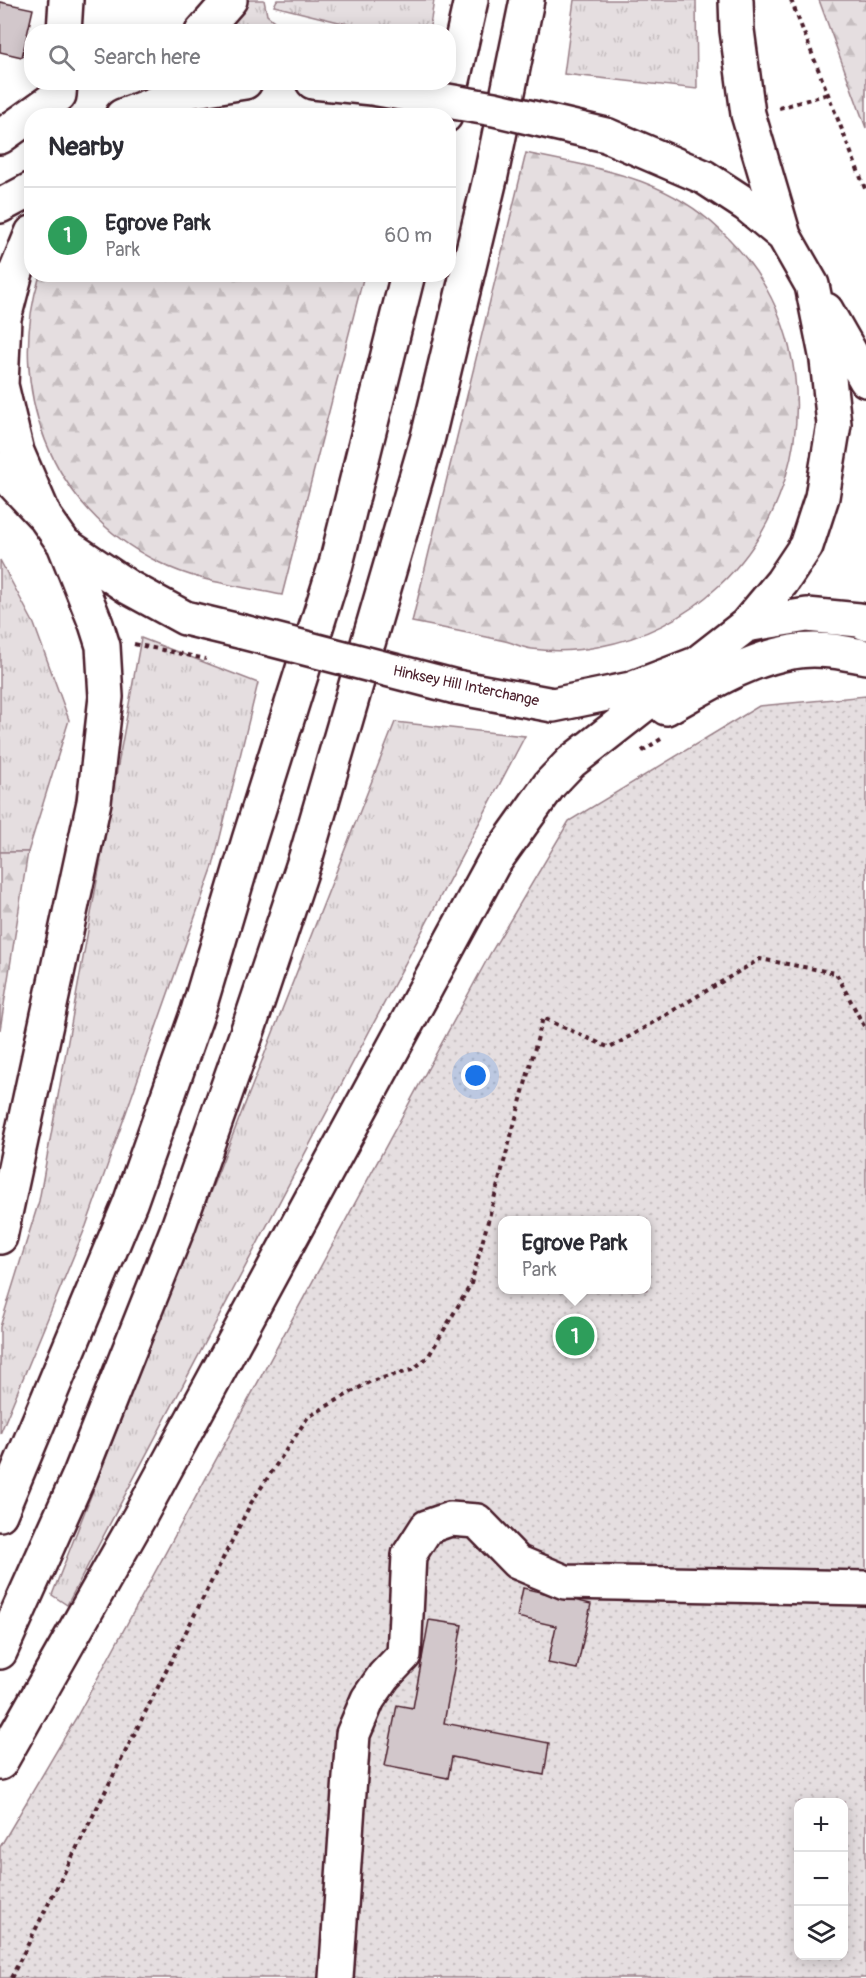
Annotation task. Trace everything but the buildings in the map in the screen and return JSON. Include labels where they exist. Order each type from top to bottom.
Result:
[{"type":"main road","points":[[64,24],[66,0]]},
{"type":"main road","points":[[209,24],[230,0]]},
{"type":"main road","points":[[456,67],[471,0]]},
{"type":"main road","points":[[0,1652],[80,1474],[177,1230],[305,860],[428,437],[491,175],[527,0]]},
{"type":"main road","points":[[736,0],[737,30],[748,114],[784,236]]},
{"type":"main road","points":[[41,108],[59,95],[59,90]]},
{"type":"main road","points":[[129,108],[145,90]]},
{"type":"main road","points":[[143,108],[195,90]]},
{"type":"main road","name":"Hinksey Hill Interchange","points":[[24,252],[16,272],[4,318],[2,386],[17,452],[45,517],[64,544],[128,587],[185,618],[456,687],[553,705],[631,689],[696,664],[746,625],[782,582],[806,546],[822,497],[834,424],[827,360],[812,285],[784,236],[747,205],[704,177],[606,135],[494,109],[384,90]]},
{"type":"main road","points":[[447,108],[451,90]]},
{"type":"main road","points":[[0,137],[24,120]]},
{"type":"main road","points":[[0,206],[24,193]]},
{"type":"main road","points":[[0,1514],[130,1203],[198,1011],[336,564],[406,282]]},
{"type":"main road","points":[[812,285],[866,380]]},
{"type":"main road","points":[[0,469],[45,517]]},
{"type":"main road","points":[[0,1238],[94,802],[106,697],[103,646],[64,544]]},
{"type":"main road","points":[[746,625],[807,615],[859,620],[866,623]]},
{"type":"main road","points":[[616,727],[659,711],[757,660],[794,651],[829,651],[866,657]]},
{"type":"main road","points":[[0,1763],[152,1493],[493,864],[550,784],[571,762],[696,664]]},
{"type":"main road","points":[[336,1978],[353,1734],[368,1699],[384,1676],[404,1654],[409,1555],[427,1527],[450,1519],[477,1521],[517,1562],[565,1582],[866,1588]]},
{"type":"path","points":[[791,0],[866,191]]},
{"type":"path","points":[[770,110],[828,94]]},
{"type":"path","points":[[10,1978],[246,1514],[308,1417],[371,1381],[412,1370],[428,1357],[471,1284],[543,1018],[610,1048],[760,959],[836,974],[866,1030]]},
{"type":"green space","points":[[247,0],[264,0],[267,15],[278,24],[224,24]]},
{"type":"green space","points":[[277,0],[434,0],[430,24],[347,24],[274,6]]},
{"type":"green space","points":[[574,0],[696,0],[697,89],[564,74]]},
{"type":"green space","points":[[819,0],[866,0],[866,128]]},
{"type":"green space","points":[[526,153],[629,177],[676,197],[698,212],[720,230],[764,285],[789,347],[796,412],[786,476],[760,535],[719,586],[664,624],[597,647],[556,651],[540,650],[412,622]]},
{"type":"green space","points":[[38,282],[362,282],[282,595],[203,579],[173,569],[120,539],[89,511],[64,477],[45,441],[33,401],[28,360],[31,317]]},
{"type":"green space","points":[[0,560],[34,624],[69,720],[28,852],[0,852]]},
{"type":"green space","points":[[141,638],[258,683],[213,866],[86,1226],[0,1434],[0,1327],[39,1201]]},
{"type":"green space","points":[[866,696],[866,1978],[0,1978],[0,1847],[76,1718],[490,954],[569,821],[759,706]]},
{"type":"green space","points":[[395,722],[525,736],[67,1605],[52,1595]]},
{"type":"green space","points":[[0,852],[28,852],[0,1030]]},
{"type":"place","name":"Egrove Park","points":[[575,1336]]}]
